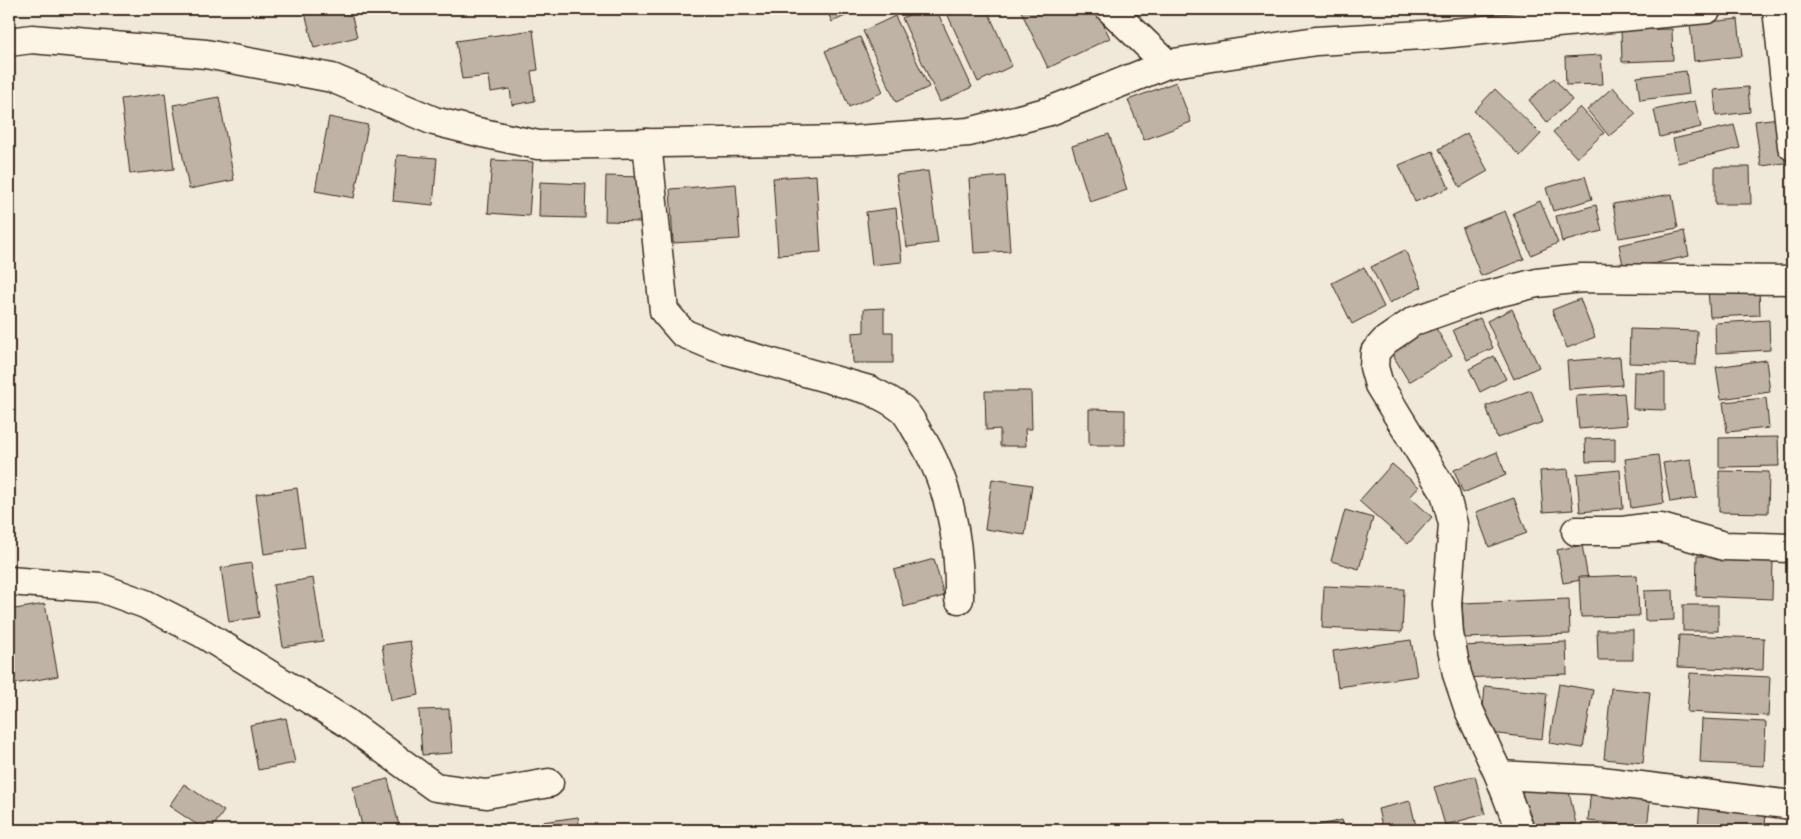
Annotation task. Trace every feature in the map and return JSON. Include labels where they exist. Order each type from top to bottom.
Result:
[{"type":"street","points":[[1110,9],[1167,64]]},
{"type":"street","points":[[9,42],[32,39],[206,54],[332,78],[434,121],[538,145],[856,140],[969,132],[1050,111],[1167,64],[1316,41],[1440,34],[1706,9]]},
{"type":"street","points":[[1777,9],[1792,146]]},
{"type":"street","points":[[647,143],[664,311],[683,333],[716,347],[869,390],[888,399],[903,410],[928,448],[947,494],[959,570],[959,599]]},
{"type":"street","points":[[1520,830],[1499,775],[1469,710],[1457,674],[1449,634],[1446,604],[1453,524],[1450,507],[1445,493],[1379,385],[1374,367],[1375,352],[1385,341],[1414,321],[1484,296],[1537,283],[1582,278],[1792,280]]},
{"type":"street","points":[[1576,531],[1661,528],[1724,546],[1792,548]]},
{"type":"street","points":[[9,581],[101,588],[145,604],[202,633],[337,717],[435,787],[486,794],[549,783]]},
{"type":"street","points":[[1499,775],[1593,780],[1792,805]]},
{"type":"building","points":[[304,9],[350,9],[357,37],[314,48]]},
{"type":"building","points":[[826,9],[861,9],[832,22]]},
{"type":"building","points":[[922,9],[936,9],[972,87],[940,102],[902,18]]},
{"type":"building","points":[[945,9],[987,9],[1012,66],[978,82]]},
{"type":"building","points":[[1020,9],[1096,9],[1110,38],[1048,68]]},
{"type":"building","points":[[895,16],[929,87],[896,102],[863,31]]},
{"type":"building","points":[[1738,19],[1742,56],[1694,61],[1690,24]]},
{"type":"building","points":[[1672,29],[1673,60],[1622,62],[1621,30]]},
{"type":"building","points":[[533,30],[538,70],[531,71],[535,101],[512,105],[510,89],[491,92],[489,76],[462,79],[456,41]]},
{"type":"building","points":[[860,37],[883,92],[849,107],[825,51]]},
{"type":"building","points":[[1601,55],[1603,84],[1566,85],[1565,57]]},
{"type":"building","points":[[1686,71],[1689,94],[1640,100],[1637,77]]},
{"type":"building","points":[[1554,78],[1572,100],[1547,122],[1529,100]]},
{"type":"building","points":[[1176,82],[1191,122],[1144,140],[1128,100]]},
{"type":"building","points":[[1613,87],[1636,114],[1609,136],[1587,110]]},
{"type":"building","points":[[1748,87],[1750,112],[1716,116],[1714,90]]},
{"type":"building","points":[[1495,89],[1541,134],[1520,156],[1474,111]]},
{"type":"building","points":[[165,93],[174,169],[130,174],[121,99]]},
{"type":"building","points":[[219,97],[234,180],[189,189],[173,105]]},
{"type":"building","points":[[1695,101],[1701,127],[1660,137],[1654,110]]},
{"type":"building","points":[[1580,107],[1604,133],[1577,158],[1553,132]]},
{"type":"building","points":[[329,117],[368,125],[354,198],[315,191]]},
{"type":"building","points":[[1779,118],[1785,163],[1761,166],[1755,121]]},
{"type":"building","points":[[1734,125],[1740,148],[1678,163],[1673,139]]},
{"type":"building","points":[[1467,133],[1488,171],[1460,187],[1439,149]]},
{"type":"building","points":[[1109,134],[1127,190],[1090,202],[1072,146]]},
{"type":"building","points":[[1433,151],[1449,188],[1415,202],[1399,165]]},
{"type":"building","points":[[397,155],[437,158],[433,205],[393,201]]},
{"type":"building","points":[[492,160],[533,162],[529,216],[488,213]]},
{"type":"building","points":[[1715,167],[1750,167],[1751,204],[1715,204]]},
{"type":"building","points":[[928,171],[938,243],[907,247],[896,175]]},
{"type":"building","points":[[816,175],[821,252],[778,255],[773,178]]},
{"type":"building","points":[[606,176],[642,177],[640,222],[605,221]]},
{"type":"building","points":[[1005,176],[1010,251],[974,253],[969,179]]},
{"type":"building","points":[[1585,176],[1592,199],[1553,211],[1546,188]]},
{"type":"building","points":[[540,182],[586,184],[585,218],[539,217]]},
{"type":"building","points":[[736,184],[740,239],[673,243],[670,189]]},
{"type":"building","points":[[1672,194],[1678,228],[1619,238],[1613,204]]},
{"type":"building","points":[[1540,201],[1558,243],[1531,255],[1513,213]]},
{"type":"building","points":[[1596,205],[1602,231],[1562,242],[1556,216]]},
{"type":"building","points":[[896,208],[902,262],[872,265],[866,212]]},
{"type":"building","points":[[1505,211],[1524,259],[1481,276],[1462,228]]},
{"type":"building","points":[[1684,231],[1689,256],[1624,270],[1619,245]]},
{"type":"building","points":[[1405,250],[1422,287],[1389,303],[1371,267]]},
{"type":"building","points":[[1364,267],[1384,307],[1352,324],[1332,283]]},
{"type":"building","points":[[1759,288],[1760,315],[1710,317],[1708,290]]},
{"type":"building","points":[[1580,299],[1595,337],[1567,348],[1552,310]]},
{"type":"building","points":[[884,308],[884,332],[893,332],[893,363],[853,363],[852,333],[864,332],[864,309]]},
{"type":"building","points":[[1512,309],[1539,367],[1514,379],[1487,321]]},
{"type":"building","points":[[1480,318],[1493,348],[1467,360],[1453,330]]},
{"type":"building","points":[[1769,320],[1770,350],[1716,353],[1715,323]]},
{"type":"building","points":[[1433,323],[1452,356],[1409,382],[1389,349]]},
{"type":"building","points":[[1630,329],[1697,331],[1696,365],[1629,363]]},
{"type":"building","points":[[1494,356],[1506,379],[1480,392],[1469,369]]},
{"type":"building","points":[[1620,357],[1622,385],[1569,389],[1567,361]]},
{"type":"building","points":[[1766,360],[1770,392],[1721,399],[1716,367]]},
{"type":"building","points":[[1634,372],[1665,373],[1665,410],[1633,409]]},
{"type":"building","points":[[1531,390],[1543,422],[1497,438],[1486,406]]},
{"type":"building","points":[[985,391],[1031,391],[1032,429],[1025,429],[1026,446],[1000,446],[1000,429],[986,430]]},
{"type":"building","points":[[1624,393],[1627,425],[1579,429],[1576,396]]},
{"type":"building","points":[[1766,398],[1769,428],[1727,432],[1723,402]]},
{"type":"building","points":[[1089,409],[1125,410],[1125,445],[1089,445]]},
{"type":"building","points":[[1778,437],[1779,466],[1719,467],[1719,438]]},
{"type":"building","points":[[1615,438],[1615,461],[1586,462],[1585,439]]},
{"type":"building","points":[[1497,452],[1506,475],[1463,493],[1454,470]]},
{"type":"building","points":[[1658,455],[1664,503],[1631,508],[1625,459]]},
{"type":"building","points":[[1691,459],[1697,498],[1670,502],[1663,463]]},
{"type":"building","points":[[1392,464],[1419,487],[1410,497],[1432,517],[1408,544],[1359,501]]},
{"type":"building","points":[[1568,469],[1573,510],[1543,512],[1540,471]]},
{"type":"building","points":[[1620,470],[1623,508],[1580,512],[1577,474]]},
{"type":"building","points":[[1719,471],[1769,472],[1768,513],[1719,512]]},
{"type":"building","points":[[992,479],[1032,485],[1025,535],[985,529]]},
{"type":"building","points":[[297,488],[305,548],[264,554],[256,494]]},
{"type":"building","points":[[1514,498],[1527,533],[1489,547],[1476,512]]},
{"type":"building","points":[[1345,510],[1373,518],[1359,569],[1331,561]]},
{"type":"building","points":[[1582,545],[1588,579],[1563,583],[1557,550]]},
{"type":"building","points":[[1697,556],[1773,559],[1772,599],[1696,596]]},
{"type":"building","points":[[934,559],[944,596],[904,607],[894,570]]},
{"type":"building","points":[[251,563],[259,617],[229,622],[221,568]]},
{"type":"building","points":[[1637,575],[1639,616],[1581,617],[1579,577]]},
{"type":"building","points":[[313,578],[323,641],[283,647],[273,585]]},
{"type":"building","points":[[1324,586],[1404,589],[1402,632],[1322,628]]},
{"type":"building","points":[[1673,590],[1674,620],[1645,621],[1644,591]]},
{"type":"building","points":[[1569,599],[1570,634],[1464,638],[1462,603]]},
{"type":"building","points":[[45,604],[58,676],[9,685],[9,610]]},
{"type":"building","points":[[1683,605],[1718,605],[1718,631],[1683,631]]},
{"type":"building","points":[[1597,630],[1633,630],[1633,660],[1598,660]]},
{"type":"building","points":[[1679,635],[1764,638],[1763,670],[1677,667]]},
{"type":"building","points":[[1411,640],[1417,676],[1338,687],[1333,651]]},
{"type":"building","points":[[410,641],[419,695],[391,700],[382,645]]},
{"type":"building","points":[[1566,642],[1567,674],[1460,678],[1459,646]]},
{"type":"building","points":[[1690,673],[1770,677],[1768,716],[1687,712]]},
{"type":"building","points":[[1559,684],[1593,690],[1583,748],[1549,743]]},
{"type":"building","points":[[1485,686],[1547,693],[1542,739],[1481,732]]},
{"type":"building","points":[[1611,688],[1650,692],[1643,763],[1604,759]]},
{"type":"building","points":[[449,709],[452,753],[422,755],[419,710]]},
{"type":"building","points":[[286,718],[295,763],[258,770],[250,725]]},
{"type":"building","points":[[1702,719],[1766,722],[1764,766],[1700,763]]},
{"type":"building","points":[[1475,776],[1485,814],[1445,825],[1434,787]]},
{"type":"building","points":[[388,779],[400,830],[363,830],[353,787]]},
{"type":"building","points":[[1567,782],[1576,824],[1547,830],[1530,830],[1522,791]]},
{"type":"building","points":[[184,784],[224,811],[211,830],[205,830],[169,806]]},
{"type":"building","points":[[1591,789],[1651,795],[1647,827],[1588,821]]},
{"type":"building","points":[[1410,801],[1417,830],[1383,830],[1378,809]]},
{"type":"building","points":[[1700,802],[1766,806],[1765,830],[1698,830]]},
{"type":"building","points":[[578,817],[580,830],[543,830],[542,822]]},
{"type":"building","points":[[1342,820],[1345,830],[1307,830],[1307,828]]}]
